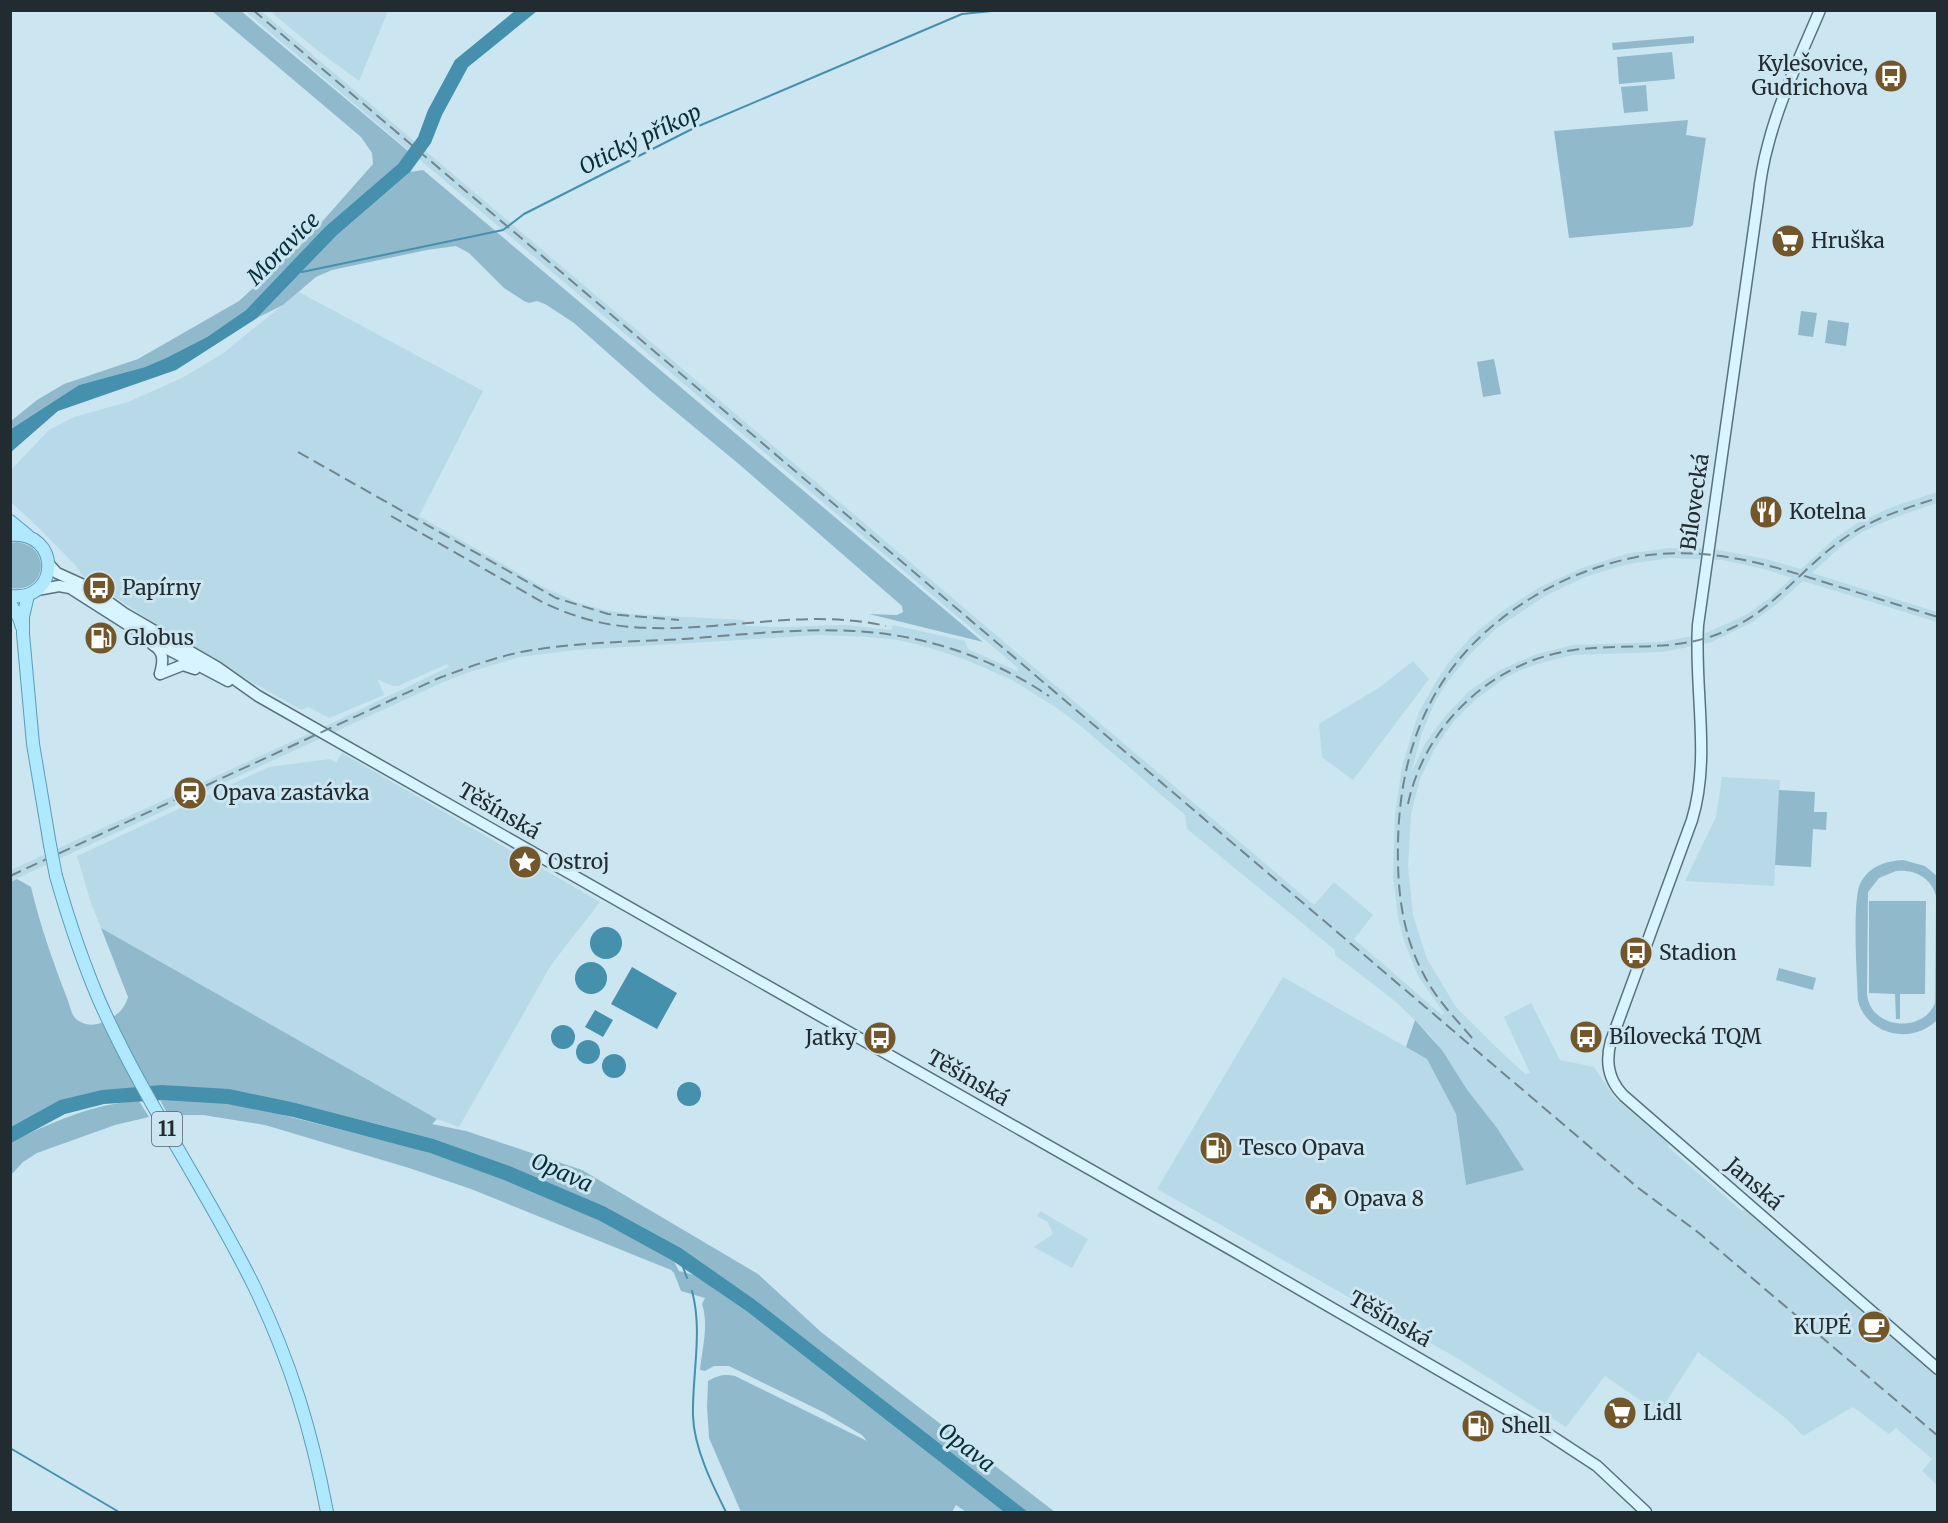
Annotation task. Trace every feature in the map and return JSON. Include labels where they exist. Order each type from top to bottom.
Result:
[{"type":"main road","name":"Těšínská","points":[[10,521],[41,545],[47,555],[48,563]]},
{"type":"main road","points":[[10,535],[28,536]]},
{"type":"main road","points":[[32,592],[46,577],[48,563]]},
{"type":"main road","name":"Těšínská","points":[[10,596],[32,592]]},
{"type":"main road","name":"11","points":[[32,592],[23,617],[23,634],[33,744],[56,876],[78,945],[100,1002],[136,1074],[255,1287],[297,1388],[314,1443],[327,1512]]},
{"type":"main road","name":"11","points":[[10,603],[20,618],[23,634]]},
{"type":"street","name":"Bílovecká","points":[[1626,999],[1692,820],[1698,795],[1701,770],[1697,674],[1698,625],[1756,209],[1765,156],[1774,124],[1820,10]]},
{"type":"street","name":"Těšínská","points":[[48,563],[57,573],[88,587],[134,619],[217,667],[258,696]]},
{"type":"street","name":"Těšínská","points":[[32,592],[53,586],[76,591],[158,644],[258,696],[1220,1243],[1539,1428],[1597,1466],[1646,1512]]},
{"type":"street","points":[[92,602],[98,611],[158,648],[163,658],[160,674],[177,667],[188,666],[224,684],[239,687]]},
{"type":"street","name":"Janská","points":[[1626,999],[1611,1041],[1608,1057],[1611,1076],[1620,1092],[1938,1369]]},
{"type":"shaded area","points":[[516,10],[537,11],[468,67],[442,115],[431,143],[410,172],[337,235],[257,318],[176,370],[58,411],[11,452],[11,429],[79,385],[145,367],[166,358],[207,337],[246,310],[325,227],[398,164],[418,137],[428,110],[455,60]]},
{"type":"shaded area","points":[[212,11],[241,11],[408,151],[398,164],[325,227],[246,310],[207,337],[166,358],[145,367],[79,385],[11,429],[11,421],[37,400],[64,384],[138,359],[239,301],[305,241],[373,164],[372,153],[361,137]]},
{"type":"shaded area","points":[[245,11],[261,11],[1314,905],[1334,882],[1373,915],[1354,939],[1442,1015],[1444,1013],[1418,976],[1403,938],[1398,917],[1393,877],[1395,814],[1402,767],[1418,714],[1449,662],[1474,634],[1504,610],[1540,587],[1582,568],[1626,554],[1669,548],[1708,548],[1766,559],[1801,569],[1834,539],[1859,522],[1892,507],[1937,492],[1937,503],[1864,531],[1840,547],[1812,573],[1937,612],[1937,622],[1803,581],[1751,623],[1709,643],[1663,652],[1573,655],[1521,670],[1505,678],[1476,699],[1454,721],[1435,748],[1420,779],[1411,814],[1408,866],[1413,915],[1427,959],[1456,1007],[1500,1051],[1525,1074],[1530,1073],[1504,1017],[1531,1003],[1560,1060],[1594,1067],[1614,1097],[1669,1144],[1668,1147],[1742,1211],[1745,1209],[1826,1278],[1937,1378],[1937,1485],[1922,1471],[1932,1459],[1896,1428],[1889,1434],[1853,1407],[1803,1436],[1787,1419],[1698,1352],[1659,1413],[1605,1376],[1566,1427],[1457,1358],[1157,1189],[1283,977],[1427,1059],[1456,1114],[1466,1185],[1468,1091],[1430,1035],[1395,1001],[1335,955],[1335,950],[1187,829],[1185,815],[1082,727],[1057,708],[1012,680],[964,659],[927,647],[898,640],[819,635],[575,650],[520,657],[441,683],[11,881],[11,870],[449,667],[447,664],[398,686],[392,686],[377,679],[384,695],[329,718],[308,707],[301,710],[187,645],[82,575],[41,530],[11,502],[10,471],[49,430],[74,417],[128,402],[182,378],[222,354],[299,292],[483,391],[419,516],[541,586],[576,602],[630,614],[744,620],[745,626],[846,625],[891,630],[893,625],[965,641],[968,649],[1017,671],[1018,668]],"holes":[[[1670,558],[1722,560],[1792,578],[1746,615],[1706,633],[1662,642],[1572,645],[1534,655],[1500,670],[1469,691],[1446,715],[1426,742],[1411,773],[1422,733],[1445,685],[1469,655],[1497,628],[1545,596],[1585,577],[1628,564]]]},
{"type":"shaded area","points":[[270,11],[388,11],[359,81]]},
{"type":"shaded area","points":[[1694,36],[1694,43],[1613,50],[1612,43]]},
{"type":"shaded area","points":[[1672,52],[1675,79],[1619,84],[1617,57]]},
{"type":"shaded area","points":[[1646,85],[1648,111],[1624,113],[1621,87]]},
{"type":"shaded area","points":[[1688,120],[1686,135],[1706,138],[1693,225],[1569,238],[1554,131]]},
{"type":"shaded area","points":[[423,170],[983,642],[869,614],[897,615],[903,612],[902,606],[574,323],[545,304],[537,301],[529,303],[504,288],[469,253],[456,246],[332,270],[316,277],[283,305],[257,318],[337,235],[410,172]]},
{"type":"shaded area","points":[[1801,311],[1817,313],[1813,337],[1798,335]]},
{"type":"shaded area","points":[[1828,320],[1849,323],[1846,346],[1825,343]]},
{"type":"shaded area","points":[[1494,359],[1501,394],[1483,397],[1477,362]]},
{"type":"shaded area","points":[[17,542],[29,546],[36,552],[41,569],[32,584],[23,588],[11,588],[10,543]]},
{"type":"shaded area","points":[[1413,661],[1429,679],[1353,780],[1322,757],[1319,724],[1380,687]]},
{"type":"shaded area","points":[[342,753],[600,902],[551,965],[459,1127],[437,1119],[101,928],[91,903],[77,856],[269,767],[330,759],[336,763]]},
{"type":"shaded area","points":[[1722,777],[1780,780],[1774,886],[1685,881],[1716,817]]},
{"type":"shaded area","points":[[1779,790],[1815,792],[1814,812],[1827,812],[1826,830],[1813,829],[1811,867],[1775,865]]},
{"type":"shaded area","points":[[1903,860],[1925,866],[1937,876],[1938,1019],[1928,1027],[1904,1034],[1881,1029],[1871,1022],[1863,1013],[1858,1001],[1856,906],[1860,884],[1872,869]],"holes":[[[1896,871],[1915,873],[1926,879],[1934,889],[1936,896],[1935,1003],[1929,1013],[1920,1020],[1909,1023],[1898,1023],[1877,1015],[1870,1006],[1867,994],[1868,892],[1879,878]]]},
{"type":"shaded area","points":[[17,879],[31,887],[57,971],[74,1017],[79,1021],[93,1025],[107,1020],[121,1010],[128,997],[101,928],[437,1119],[432,1124],[466,1131],[582,1170],[758,1274],[821,1332],[1055,1512],[1028,1512],[754,1299],[681,1248],[604,1206],[510,1166],[434,1139],[296,1103],[162,1085],[11,1127],[10,882]]},
{"type":"shaded area","points":[[1869,901],[1926,901],[1925,994],[1900,994],[1900,1019],[1896,1019],[1895,994],[1869,993]]},
{"type":"shaded area","points":[[606,927],[618,931],[622,943],[618,955],[606,959],[594,955],[590,943],[594,931]]},
{"type":"shaded area","points":[[591,962],[603,966],[607,978],[603,990],[591,994],[579,990],[575,978],[579,966]]},
{"type":"shaded area","points":[[632,967],[677,993],[657,1029],[611,1004]]},
{"type":"shaded area","points":[[1779,968],[1816,978],[1813,990],[1776,980]]},
{"type":"shaded area","points":[[595,1010],[613,1020],[603,1037],[585,1027]]},
{"type":"shaded area","points":[[1415,1020],[1442,1050],[1524,1170],[1466,1185],[1456,1114],[1427,1059],[1406,1047]]},
{"type":"shaded area","points":[[563,1025],[572,1028],[575,1037],[572,1046],[563,1049],[554,1046],[551,1037],[554,1028]]},
{"type":"shaded area","points":[[588,1040],[597,1043],[600,1052],[597,1061],[588,1064],[579,1061],[576,1052],[579,1043]]},
{"type":"shaded area","points":[[614,1054],[623,1057],[626,1066],[623,1075],[614,1078],[605,1075],[602,1066],[605,1057]]},
{"type":"shaded area","points":[[689,1082],[698,1085],[701,1094],[698,1103],[689,1106],[680,1103],[677,1094],[680,1085]]},
{"type":"shaded area","points":[[162,1085],[229,1089],[296,1103],[434,1139],[510,1166],[604,1206],[681,1248],[754,1299],[1028,1512],[1004,1512],[745,1310],[673,1261],[598,1220],[504,1180],[430,1153],[293,1117],[227,1104],[162,1100],[104,1104],[65,1114],[11,1143],[11,1127],[60,1100],[102,1090]]},
{"type":"shaded area","points":[[159,1098],[219,1102],[271,1112],[421,1150],[494,1175],[583,1212],[674,1261],[679,1271],[694,1275],[745,1310],[1004,1512],[966,1512],[956,1505],[952,1512],[741,1512],[709,1438],[708,1381],[715,1377],[735,1376],[867,1441],[862,1435],[823,1412],[729,1366],[714,1366],[705,1371],[700,1370],[705,1329],[702,1304],[705,1298],[681,1291],[671,1270],[471,1189],[409,1168],[265,1125],[203,1115],[168,1115]]},
{"type":"shaded area","points":[[139,1101],[149,1117],[115,1125],[37,1153],[23,1162],[11,1175],[11,1142],[57,1121],[89,1110]]},
{"type":"shaded area","points":[[1040,1211],[1088,1239],[1072,1268],[1034,1247],[1053,1234],[1048,1222],[1037,1216]]},
{"type":"waterway","name":"Otický příkop","points":[[302,272],[503,230],[524,214],[694,128],[962,14],[1002,10]]},
{"type":"waterway","points":[[683,1267],[687,1278]]},
{"type":"waterway","points":[[692,1291],[697,1322],[694,1428],[705,1466],[726,1512]]},
{"type":"waterway","points":[[10,1448],[119,1512]]},
{"type":"railway","points":[[253,10],[1637,1187],[1699,1233],[1938,1436]]},
{"type":"railway","points":[[298,452],[556,598],[608,614],[679,620]]},
{"type":"railway","points":[[1408,804],[1417,775],[1430,748],[1447,723],[1467,701],[1490,682],[1516,667],[1544,656],[1595,648],[1674,644],[1713,636],[1749,619],[1850,534],[1886,516],[1938,498]]},
{"type":"railway","points":[[391,516],[544,603],[598,622],[620,626],[664,628],[823,619],[886,626]]},
{"type":"railway","points":[[1472,1038],[1434,992],[1417,960],[1402,911],[1398,843],[1407,767],[1417,733],[1431,701],[1450,671],[1473,644],[1501,619],[1558,583],[1613,563],[1642,556],[1666,554],[1714,555],[1760,564],[1938,617]]},
{"type":"railway","points":[[10,876],[439,678],[521,652],[582,644],[790,631],[832,630],[879,633],[930,643],[980,659],[1027,682],[1049,696]]},
{"type":"place","name":"Kylešovice, Gudrichova","points":[[1891,76]]},
{"type":"place","name":"Hruška","points":[[1788,241]]},
{"type":"place","name":"Kotelna","points":[[1766,512]]},
{"type":"place","name":"Papírny","points":[[99,588]]},
{"type":"place","name":"Globus","points":[[101,638]]},
{"type":"place","name":"Opava zastávka","points":[[190,793]]},
{"type":"place","name":"Ostroj","points":[[525,862]]},
{"type":"place","name":"Stadion","points":[[1636,953]]},
{"type":"place","name":"Bílovecká TQM","points":[[1586,1037]]},
{"type":"place","name":"Jatky","points":[[880,1038]]},
{"type":"place","name":"Tesco Opava","points":[[1216,1148]]},
{"type":"place","name":"Opava 8","points":[[1321,1199]]},
{"type":"place","name":"KUPÉ","points":[[1874,1327]]},
{"type":"place","name":"Lidl","points":[[1620,1413]]},
{"type":"place","name":"Shell","points":[[1478,1426]]},
{"type":"water label","name":"Moravice","points":[[283,248]]},
{"type":"water label","name":"Opava","points":[[562,1172]]},
{"type":"water label","name":"Opava","points":[[967,1447]]}]
